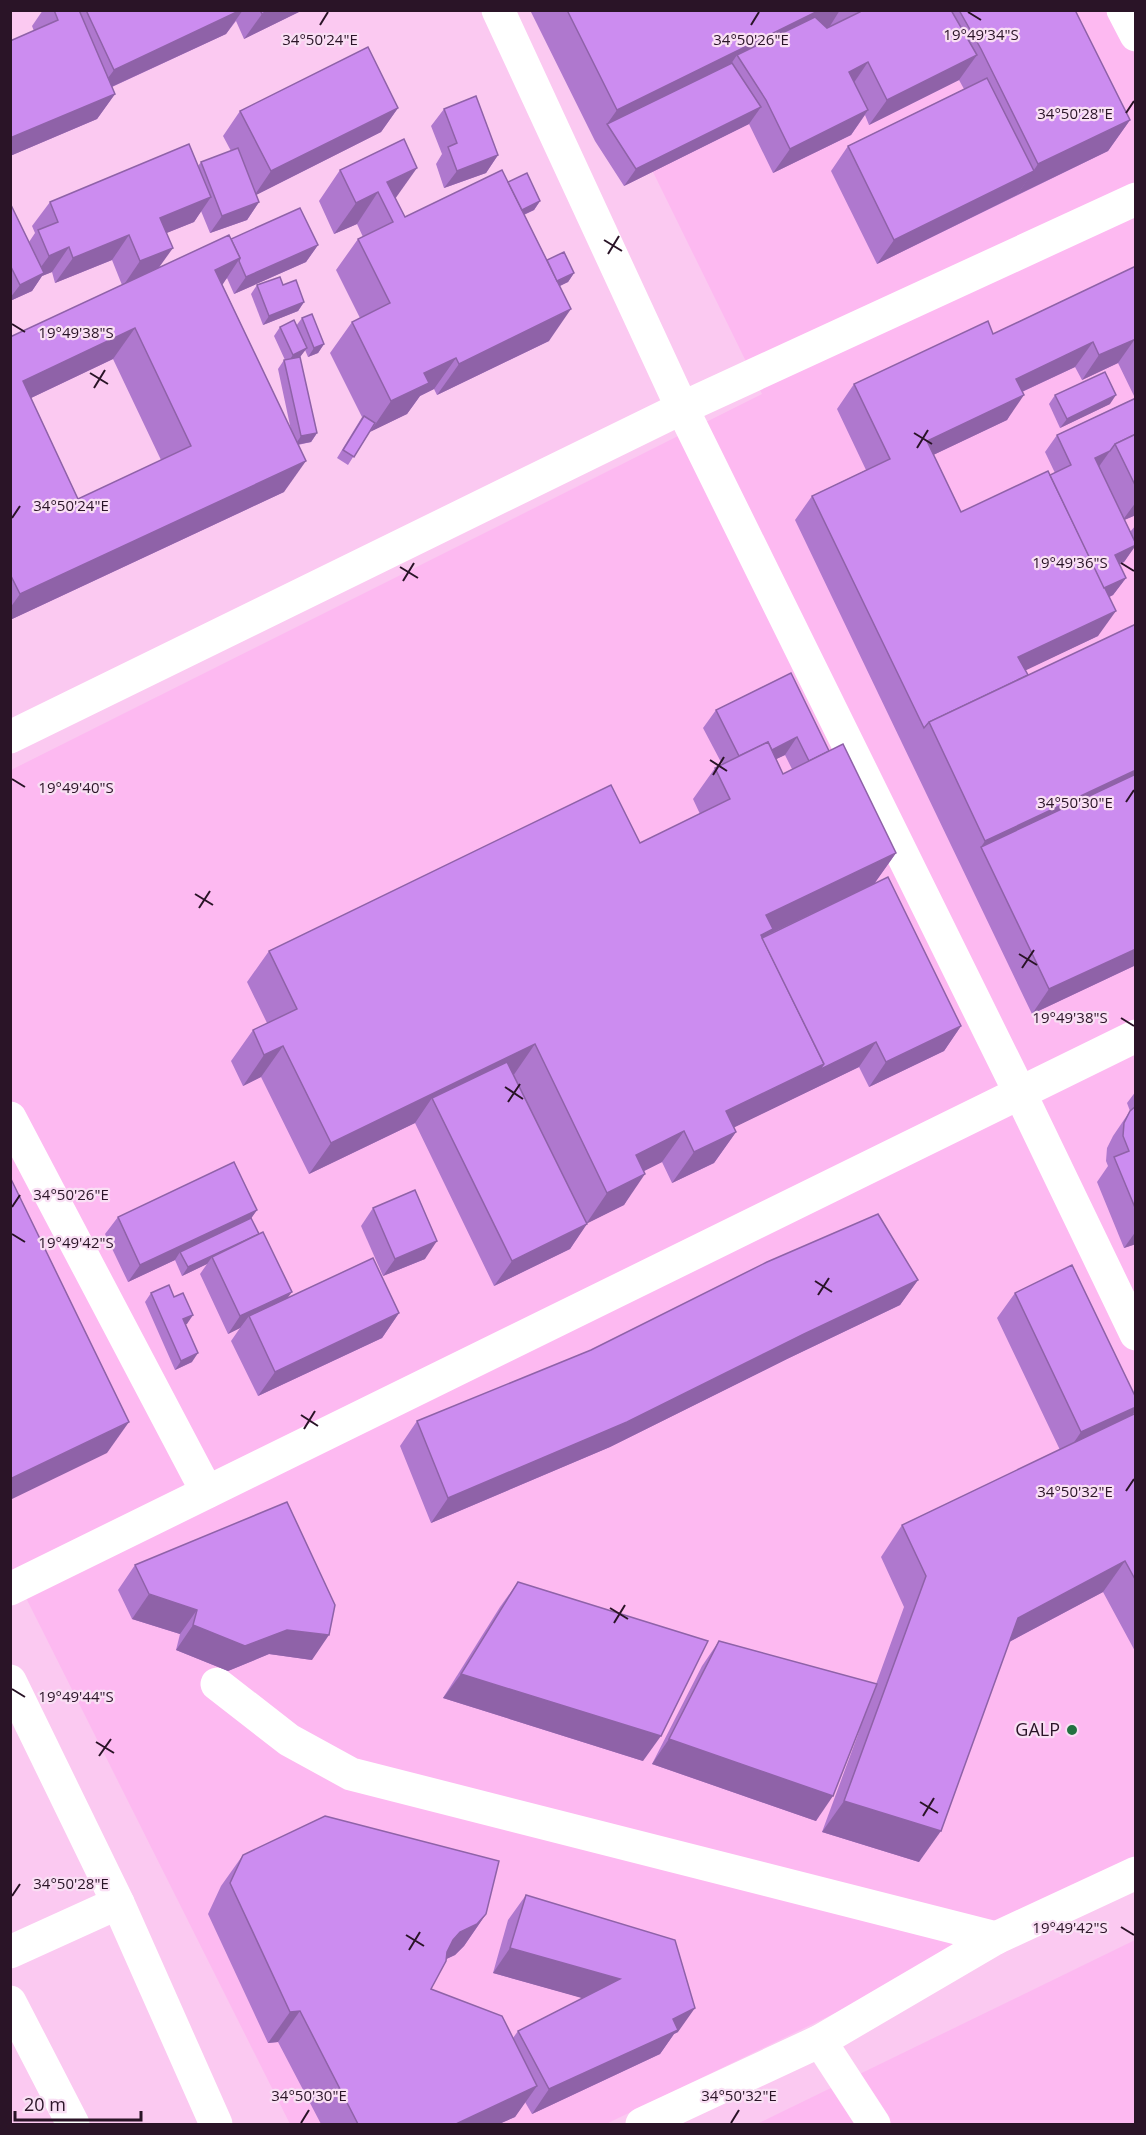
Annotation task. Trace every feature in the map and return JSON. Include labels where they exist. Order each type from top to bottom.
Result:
[{"type":"street","points":[[498,10],[682,408],[1020,1093],[1136,1334]]},
{"type":"street","points":[[1123,10],[1136,35]]},
{"type":"street","points":[[10,736],[682,408],[1136,199]]},
{"type":"street","points":[[10,1589],[1136,1036]]},
{"type":"street","points":[[10,1118],[207,1492]]},
{"type":"street","points":[[10,1681],[118,1903],[216,2124]]},
{"type":"street","points":[[217,1684],[290,1740],[351,1774],[996,1938]]},
{"type":"street","points":[[642,2124],[820,2041],[996,1938],[1136,1873]]},
{"type":"street","points":[[10,1952],[118,1903]]},
{"type":"street","points":[[10,2002],[74,2124]]},
{"type":"street","points":[[820,2041],[874,2124]]},
{"type":"shaded area","points":[[574,11],[1135,11],[1135,1868],[606,2124],[290,2124],[11,1568],[11,770],[762,394]]},
{"type":"shaded area","points":[[1135,1940],[1135,2124],[757,2124]]},
{"type":"building","points":[[54,10],[79,10],[115,94],[10,138],[10,41],[58,20]]},
{"type":"building","points":[[86,10],[241,10],[114,70]]},
{"type":"building","points":[[567,10],[820,10],[617,110]]},
{"type":"building","points":[[859,10],[951,10],[977,55],[887,100],[868,62],[849,72],[868,110],[790,149],[766,100],[737,55],[815,17],[827,28],[860,12]]},
{"type":"building","points":[[959,10],[1075,10],[1130,120],[1038,164]]},
{"type":"building","points":[[368,47],[398,108],[271,171],[240,111]]},
{"type":"building","points":[[732,63],[761,107],[636,169],[607,124]]},
{"type":"building","points":[[987,78],[1034,171],[894,240],[848,146]]},
{"type":"building","points":[[476,96],[498,155],[457,171],[448,147],[457,143],[444,109]]},
{"type":"building","points":[[404,139],[417,168],[387,182],[405,217],[502,170],[571,309],[459,364],[456,358],[424,373],[429,383],[391,401],[352,322],[390,303],[358,239],[393,222],[378,192],[356,203],[340,170]]},
{"type":"building","points":[[189,144],[211,197],[160,218],[173,248],[140,261],[129,235],[73,258],[69,247],[49,256],[38,230],[58,222],[50,202]]},
{"type":"building","points":[[238,148],[259,202],[222,216],[201,162]]},
{"type":"building","points":[[527,173],[540,201],[522,210],[508,182]]},
{"type":"building","points":[[11,205],[44,273],[20,285],[10,265]]},
{"type":"building","points":[[300,208],[318,245],[246,277],[231,239]]},
{"type":"building","points":[[229,235],[240,258],[215,270],[306,461],[20,594],[10,574],[10,337]],"holes":[[[135,328],[191,446],[78,499],[23,381]]]},
{"type":"building","points":[[564,252],[574,273],[557,281],[547,260]]},
{"type":"building","points":[[1136,266],[1136,339],[1099,355],[1093,342],[1016,379],[1024,395],[927,441],[961,512],[1048,471],[1116,611],[1018,657],[1028,675],[929,722],[924,728],[812,496],[890,459],[854,384],[988,321],[993,334]]},
{"type":"building","points":[[280,277],[283,285],[296,280],[304,302],[269,316],[257,285]]},
{"type":"building","points":[[312,314],[324,344],[314,348],[302,318]]},
{"type":"building","points":[[294,320],[307,348],[293,355],[280,327]]},
{"type":"building","points":[[300,357],[317,433],[301,436],[284,360]]},
{"type":"building","points":[[1105,372],[1116,395],[1067,419],[1055,395]]},
{"type":"building","points":[[1136,398],[1136,434],[1115,444],[1110,451],[1095,458],[1136,544],[1115,555],[1126,578],[1104,588],[1050,475],[1071,465],[1057,435]]},
{"type":"building","points":[[364,416],[375,423],[354,457],[343,450]]},
{"type":"building","points":[[1136,434],[1136,487],[1115,444]]},
{"type":"building","points":[[1136,624],[1136,770],[985,841],[929,722]]},
{"type":"building","points":[[791,673],[829,751],[809,761],[797,737],[772,750],[768,742],[739,756],[716,710]]},
{"type":"building","points":[[768,742],[783,774],[843,744],[896,853],[766,915],[773,929],[761,935],[824,1064],[726,1111],[736,1132],[694,1152],[684,1131],[636,1155],[645,1174],[607,1193],[535,1044],[331,1143],[283,1046],[264,1055],[253,1030],[297,1009],[269,951],[611,785],[640,843],[730,799],[715,768]]},
{"type":"building","points":[[1136,774],[1136,949],[1049,989],[981,847]]},
{"type":"building","points":[[888,877],[961,1026],[886,1062],[876,1042],[819,1070],[824,1064],[762,938]]},
{"type":"building","points":[[507,1062],[587,1224],[512,1261],[432,1098]]},
{"type":"building","points":[[1136,1106],[1136,1210],[1114,1157],[1129,1151],[1123,1136],[1124,1123],[1130,1111]]},
{"type":"building","points":[[234,1162],[257,1210],[140,1265],[118,1217]]},
{"type":"building","points":[[10,1177],[129,1422],[10,1479]]},
{"type":"building","points":[[415,1190],[437,1241],[395,1259],[373,1208]]},
{"type":"building","points":[[878,1214],[918,1280],[627,1422],[448,1498],[417,1421],[591,1350],[767,1262]]},
{"type":"building","points":[[251,1218],[259,1234],[188,1267],[180,1252]]},
{"type":"building","points":[[263,1232],[292,1292],[240,1316],[212,1257]]},
{"type":"building","points":[[373,1258],[399,1313],[275,1372],[249,1316]]},
{"type":"building","points":[[1072,1265],[1136,1398],[1136,1407],[1081,1432],[1015,1293]]},
{"type":"building","points":[[169,1285],[174,1297],[183,1293],[193,1315],[183,1319],[198,1353],[181,1361],[151,1293]]},
{"type":"building","points":[[1136,1413],[1136,1581],[1125,1561],[1018,1618],[941,1831],[844,1801],[926,1576],[902,1525]]},
{"type":"building","points":[[287,1502],[335,1605],[329,1635],[287,1630],[245,1646],[193,1625],[197,1610],[149,1594],[135,1565]]},
{"type":"building","points":[[518,1582],[708,1641],[661,1736],[461,1674]]},
{"type":"building","points":[[719,1641],[877,1684],[833,1796],[669,1739]]},
{"type":"building","points":[[325,1816],[499,1861],[486,1914],[477,1924],[460,1932],[453,1940],[447,1952],[446,1961],[431,1989],[502,2016],[537,2086],[456,2124],[358,2124],[300,2011],[290,2012],[230,1883],[243,1855]]},
{"type":"building","points":[[526,1895],[675,1940],[695,2008],[673,2019],[678,2030],[549,2089],[518,2031],[620,1979],[510,1948]]},
{"type":"place","name":"GALP","points":[[1072,1730]]}]
